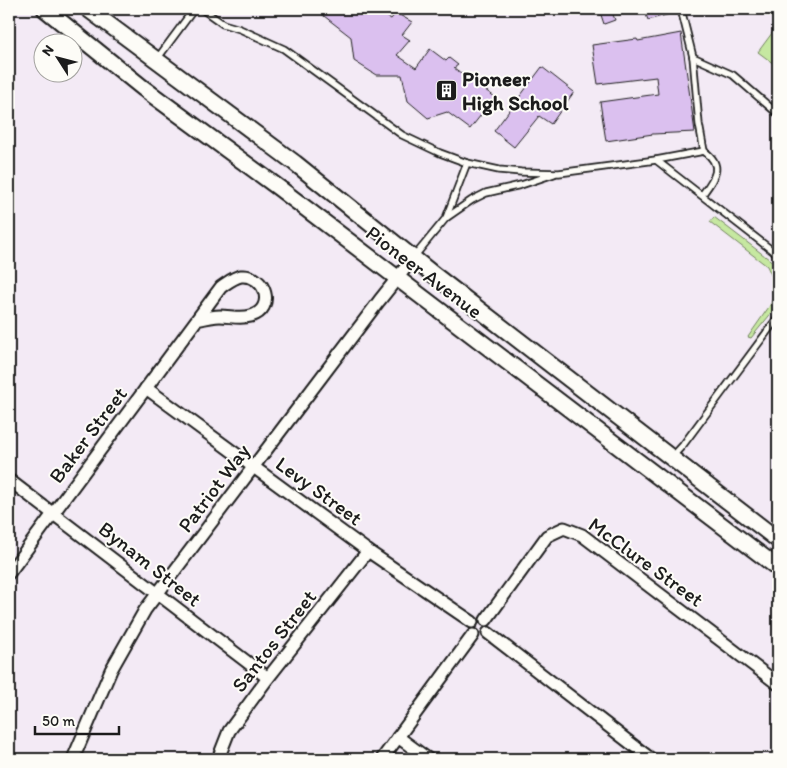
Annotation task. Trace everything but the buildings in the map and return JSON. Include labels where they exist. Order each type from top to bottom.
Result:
[{"type":"street","name":"Pioneer Avenue","points":[[45,9],[143,88],[397,278],[778,568]]},
{"type":"street","name":"Pioneer Avenue","points":[[88,9],[295,163],[560,373],[778,540]]},
{"type":"street","name":"Patriot Way","points":[[73,759],[110,670],[145,610],[414,258]]},
{"type":"street","name":"Baker Street","points":[[9,573],[221,287],[240,276],[252,277],[261,283],[266,291],[266,302],[261,311],[251,316],[219,316],[197,320]]},
{"type":"street","name":"Levy Street","points":[[146,388],[368,551],[472,622]]},
{"type":"street","points":[[594,428],[607,427],[658,465],[672,457]]},
{"type":"street","name":"Bynam Street","points":[[9,480],[268,678]]},
{"type":"street","name":"McClure Street","points":[[486,620],[547,536],[564,528],[582,534],[778,684]]},
{"type":"street","name":"Santos Street","points":[[218,759],[229,731],[268,678],[368,551]]},
{"type":"street","points":[[480,618],[486,620],[489,625],[488,633],[480,637],[474,635],[471,629],[472,622],[480,618]]},
{"type":"street","points":[[488,633],[652,759]]},
{"type":"street","points":[[382,759],[474,635]]},
{"type":"street","points":[[398,737],[428,759]]},
{"type":"lane","points":[[155,60],[194,9]]},
{"type":"lane","points":[[202,9],[223,24],[240,29],[284,49],[402,136],[440,154],[467,163],[514,172],[559,173],[656,160],[704,151],[713,157],[717,168],[714,179],[702,195]]},
{"type":"lane","points":[[681,9],[693,57],[704,151]]},
{"type":"lane","points":[[693,57],[733,75],[778,114]]},
{"type":"lane","points":[[656,160],[778,255]]},
{"type":"lane","points":[[446,218],[467,163]]},
{"type":"lane","points":[[414,258],[446,218],[472,200],[486,193],[521,185],[559,173]]},
{"type":"lane","points":[[672,457],[778,317]]},
{"type":"green space","points":[[778,25],[778,67],[758,52]]},
{"type":"green space","points":[[714,217],[778,266],[778,305],[751,338],[748,337],[771,304],[775,291],[773,279],[767,266],[710,222]]},
{"type":"place","name":"Pioneer High School","points":[[446,91]]}]
